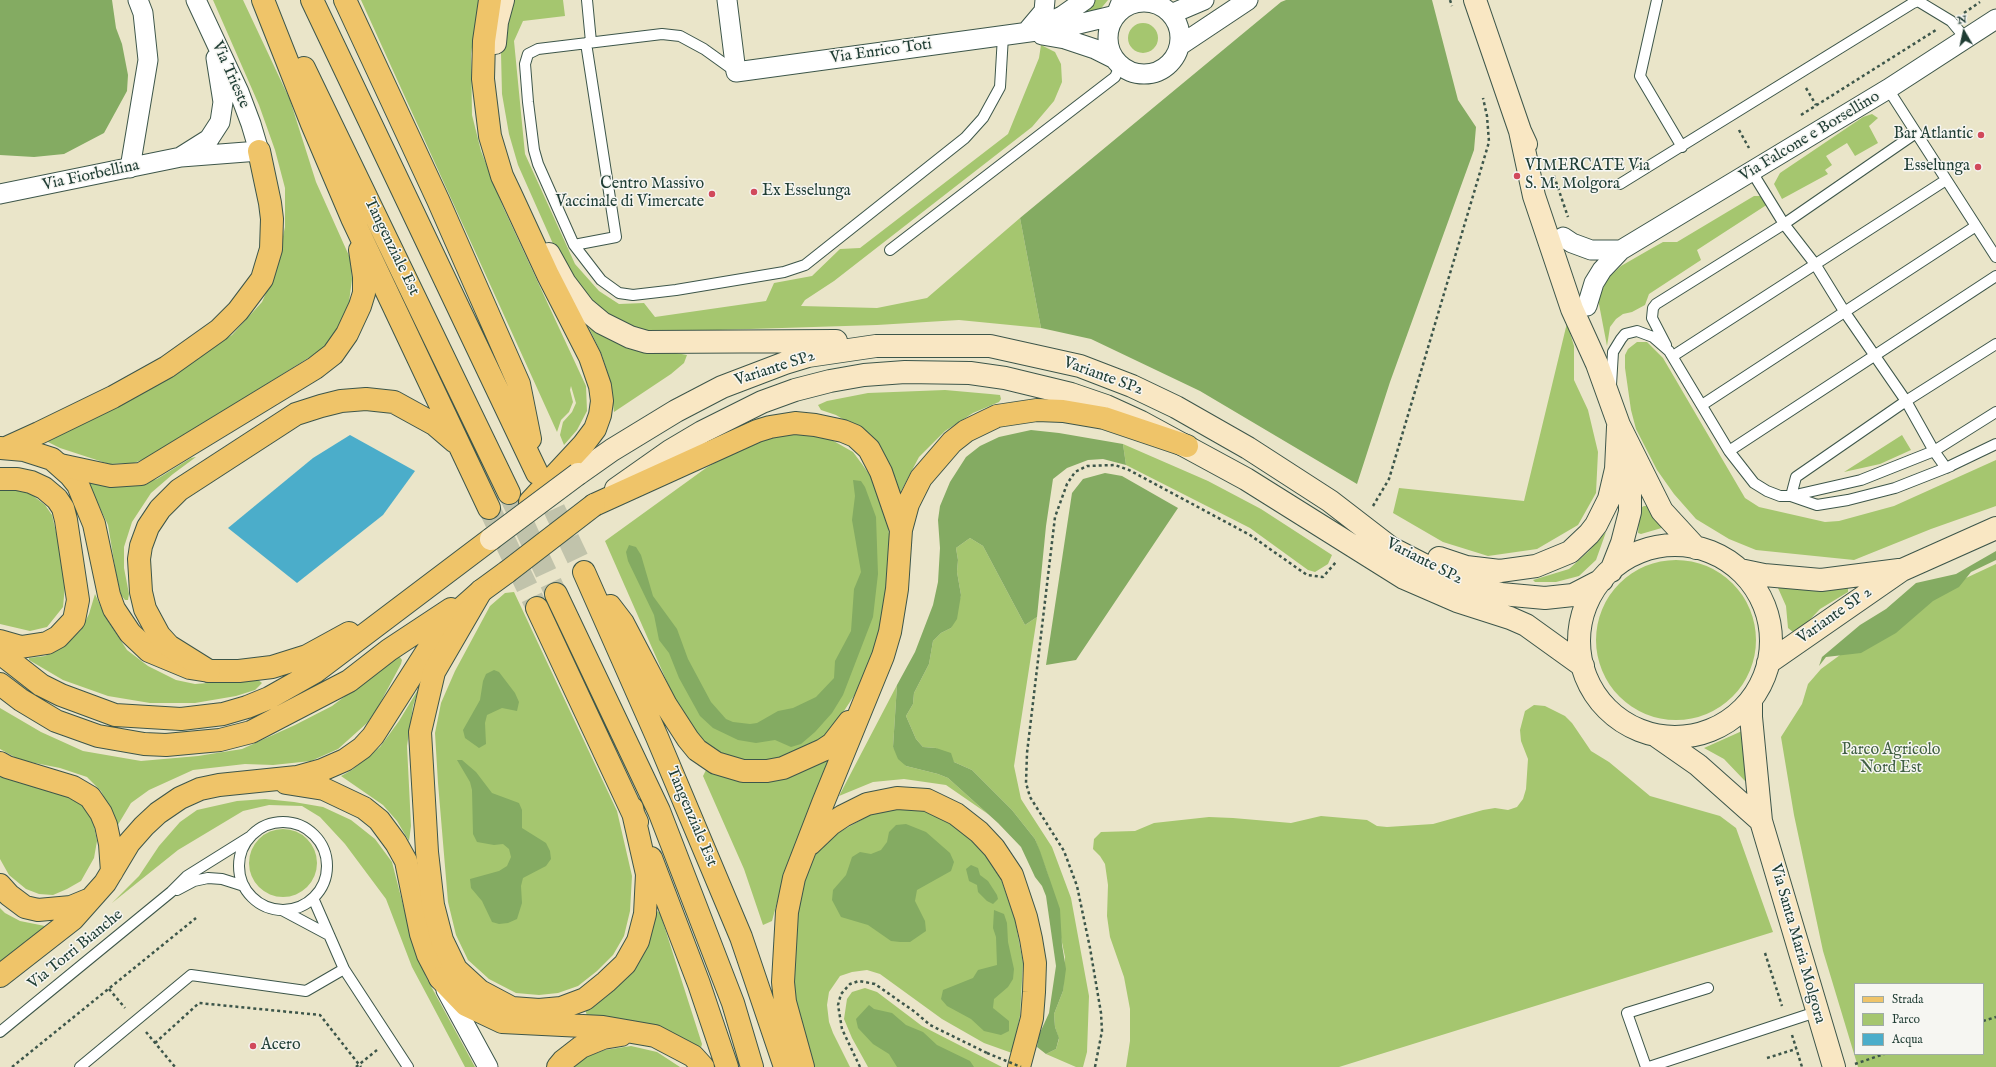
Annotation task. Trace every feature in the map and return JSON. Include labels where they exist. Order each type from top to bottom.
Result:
[{"type":"main road","points":[[263,0],[312,124],[352,218],[489,508]]},
{"type":"main road","name":"Tangenziale Est","points":[[271,0],[509,493]]},
{"type":"main road","points":[[312,0],[537,473],[519,384],[438,200],[345,0]]},
{"type":"main road","points":[[490,0],[484,41],[483,79],[490,136],[502,176],[511,196],[567,314],[590,357],[600,386],[602,401],[600,415],[595,429],[583,445],[509,525]]},
{"type":"main road","points":[[503,0],[497,22],[492,72],[492,94],[499,134],[511,172],[556,269],[584,308],[602,323],[630,337],[647,342],[819,341],[947,345]]},
{"type":"main road","points":[[1475,0],[1520,131],[1548,192],[1587,306],[1597,364]]},
{"type":"main road","points":[[1520,131],[1534,196],[1572,309],[1597,364],[1618,426],[1630,495],[1630,512],[1622,544],[1606,575],[1589,598],[1582,617],[1580,649],[1588,683],[1609,711],[1622,721],[1638,729],[1654,734],[1672,737],[1689,736],[1706,732],[1722,725],[1736,715],[1751,700],[1764,678],[1768,663],[1771,631],[1768,616],[1762,601],[1754,587],[1740,570],[1726,560],[1696,548],[1665,546],[1646,550],[1627,559],[1606,575]]},
{"type":"main road","points":[[3,448],[99,403],[167,367],[219,330],[238,311],[262,279],[270,249],[272,219],[259,151]]},
{"type":"main road","points":[[60,466],[110,476],[141,474],[308,372],[333,354],[347,334],[364,293],[362,259],[352,218]]},
{"type":"main road","name":"Variante SP2","points":[[414,597],[578,474],[612,450],[676,411],[722,387],[763,370],[808,356],[876,346],[990,346],[1032,354],[1080,366],[1132,386],[1176,406],[1248,448],[1330,501],[1391,548],[1428,567],[1474,587],[1501,594],[1545,598],[1573,595],[1606,575]]},
{"type":"main road","name":"Variante SP2","points":[[594,505],[670,451],[734,415],[762,402],[795,390],[830,381],[864,375],[905,372],[970,374],[1005,378],[1035,384],[1106,406],[1141,422],[1246,479],[1404,578],[1457,601],[1510,618],[1526,625],[1583,666]]},
{"type":"main road","points":[[209,671],[169,646],[159,635],[145,609],[141,592],[139,559],[141,546],[148,527],[160,509],[179,490],[296,414],[321,406],[341,402],[366,399],[394,402],[434,424],[460,447]]},
{"type":"main road","points":[[803,1067],[785,1002],[783,982],[788,912],[794,878],[877,674],[890,632],[894,611],[900,559],[901,530],[908,504],[921,478],[952,442],[966,431],[997,416],[1037,410],[1063,411],[1104,418],[1187,446]]},
{"type":"main road","points":[[0,976],[73,919],[93,898],[112,872],[129,843],[144,826],[158,813],[180,798],[200,789],[219,785],[298,777],[322,770],[345,760],[362,748],[373,736],[446,624],[480,591],[508,572],[594,505],[757,431],[770,427],[795,423],[815,425],[849,433],[855,436],[869,449],[881,472],[901,530]]},
{"type":"main road","points":[[1330,501],[1407,544],[1466,567],[1500,571],[1536,566],[1570,552],[1589,534],[1602,515],[1613,483],[1618,426]]},
{"type":"main road","points":[[1618,426],[1662,511],[1696,548]]},
{"type":"main road","points":[[3,448],[40,454],[60,466],[78,485],[94,524],[109,595],[114,609],[130,633],[149,651],[190,668],[209,671],[239,671],[272,667],[307,656],[414,597]]},
{"type":"main road","points":[[0,479],[17,479],[31,482],[44,488],[57,499],[63,508],[78,600],[74,620],[58,637],[47,643],[21,647],[0,641]]},
{"type":"main road","name":"Variante SP 2","points":[[1768,663],[1902,570],[1996,528]]},
{"type":"main road","name":"Variante SP 2","points":[[1740,570],[1764,575],[1821,580],[1902,570]]},
{"type":"main road","points":[[0,684],[20,700],[56,721],[98,736],[144,744],[166,745],[220,740],[251,732],[349,680],[389,650],[508,572]]},
{"type":"main road","name":"Tangenziale Est","points":[[785,1067],[741,937],[657,737],[584,572],[623,623],[666,705],[688,739],[697,750],[725,767],[743,771],[774,770],[793,764],[823,750],[832,744],[848,722],[877,674]]},
{"type":"main road","points":[[480,591],[434,672],[420,732],[427,852],[433,905],[442,940],[456,969],[480,991],[512,1008],[539,1010],[561,1008],[585,999],[606,982],[625,964],[638,941],[645,914],[647,874],[632,808]]},
{"type":"main road","name":"Tangenziale Est","points":[[556,594],[660,811],[733,1003],[752,1067]]},
{"type":"main road","points":[[0,653],[42,684],[61,695],[115,715],[182,719],[204,717],[247,707],[294,685],[333,659],[414,597]]},
{"type":"main road","points":[[537,608],[632,808],[688,954],[727,1067]]},
{"type":"main road","name":"Via Santa Maria Molgora","points":[[1751,700],[1750,717],[1761,821],[1816,1012],[1843,1066]]},
{"type":"main road","points":[[1654,734],[1698,765],[1761,821]]},
{"type":"main road","points":[[0,763],[7,767],[73,787],[90,797],[102,813],[106,825],[110,844],[112,872]]},
{"type":"main road","points":[[270,781],[324,789],[364,808],[379,820],[396,843],[406,861],[421,934],[428,955],[440,978],[466,1004],[502,1022],[603,1027],[656,1036],[693,1056],[703,1067]]},
{"type":"main road","points":[[805,849],[830,824],[843,816],[867,804],[897,798],[928,800],[956,814],[979,832],[994,848],[1012,875],[1026,917],[1031,939],[1035,962],[1032,1018],[1020,1067]]},
{"type":"main road","points":[[0,885],[8,895],[25,907],[38,910],[72,907],[93,898]]},
{"type":"main road","points":[[558,1067],[582,1047],[603,1038],[622,1035],[656,1036]]},
{"type":"street","points":[[130,168],[148,60],[143,13],[138,0]]},
{"type":"street","name":"Via Trieste","points":[[196,0],[239,92],[259,151]]},
{"type":"street","points":[[727,0],[736,72]]},
{"type":"street","points":[[1026,33],[1044,11],[1045,0]]},
{"type":"street","points":[[1026,33],[1062,16],[1085,0]]},
{"type":"street","points":[[1170,14],[1204,0]]},
{"type":"street","points":[[1179,46],[1248,0]]},
{"type":"street","points":[[1152,2],[1162,7],[1170,14],[1179,29],[1179,46],[1175,56],[1169,64],[1155,72],[1140,74],[1129,71],[1117,62],[1107,41],[1108,32],[1119,7],[1124,8],[1133,4],[1152,2]]},
{"type":"street","name":"Via Enrico Toti","points":[[736,72],[1066,27],[1119,7]]},
{"type":"street","name":"Via Falcone e Borsellino","points":[[1587,306],[1594,283],[1602,270],[1621,250],[1888,89],[1996,19]]},
{"type":"street","name":"Via Enrico Toti","points":[[1026,33],[1065,39],[1095,49],[1117,62]]},
{"type":"street","name":"Via Fiorbellina","points":[[181,157],[209,139],[220,122],[223,102],[212,34]]},
{"type":"street","name":"Via Fiorbellina","points":[[0,194],[181,157],[259,151]]},
{"type":"street","points":[[1563,237],[1572,243],[1591,250],[1621,250]]},
{"type":"street","points":[[440,978],[488,1067]]},
{"type":"lane","points":[[574,245],[616,237],[589,43],[587,0]]},
{"type":"lane","points":[[1657,0],[1640,76],[1682,147]]},
{"type":"lane","points":[[1620,184],[1917,0],[1952,20],[1966,39]]},
{"type":"lane","points":[[736,72],[704,49],[680,36],[662,34],[538,49],[528,54],[525,64],[528,102],[536,157],[551,197],[574,245],[600,280],[619,293],[633,295],[676,290],[784,272],[806,265],[965,138],[983,118],[1000,87],[1004,36]]},
{"type":"lane","points":[[890,250],[1115,77],[1117,62]]},
{"type":"lane","points":[[1888,89],[1996,257]]},
{"type":"lane","points":[[1916,133],[1784,224],[1656,304],[1653,308],[1652,318],[1729,451],[1754,483],[1767,491],[1791,496],[1817,505],[1848,500],[1895,488],[1938,472],[1996,444]]},
{"type":"lane","points":[[1752,172],[1784,224],[1815,264],[1844,311],[1906,401],[1934,451],[1946,468],[1996,444]]},
{"type":"lane","points":[[1671,353],[1815,264],[1946,180]]},
{"type":"lane","points":[[1702,405],[1976,226]]},
{"type":"lane","points":[[1729,451],[1996,276]]},
{"type":"lane","points":[[1611,403],[1614,352],[1625,334],[1636,331],[1642,332],[1653,337],[1671,353]]},
{"type":"lane","points":[[1791,496],[1796,477],[1906,401],[1996,344]]},
{"type":"lane","points":[[1791,496],[1861,480],[1934,451],[1996,412]]},
{"type":"lane","points":[[171,892],[187,876],[251,836],[261,828],[273,823],[286,822],[298,824],[310,831],[325,851],[327,864],[324,882],[313,898],[304,905],[293,909],[282,910],[270,908],[251,896],[244,886],[240,874],[239,860],[243,847],[251,836]]},
{"type":"lane","points":[[171,892],[194,882],[208,878],[222,879],[244,886]]},
{"type":"lane","name":"Via Torri Bianche","points":[[0,1032],[171,892]]},
{"type":"lane","points":[[313,898],[327,934],[344,969],[408,1067]]},
{"type":"lane","points":[[282,910],[327,934]]},
{"type":"lane","points":[[80,1067],[191,975],[306,991],[344,969]]},
{"type":"lane","points":[[1646,1067],[1627,1013],[1708,988]]},
{"type":"lane","points":[[1649,1067],[1816,1012]]},
{"type":"path","points":[[1373,506],[1389,479],[1489,142],[1484,101]]},
{"type":"path","points":[[1095,1067],[1102,1031],[1101,1013],[1078,886],[1064,851],[1030,797],[1026,777],[1027,753],[1055,517],[1067,484],[1076,472],[1087,466],[1115,465],[1129,470],[1250,535],[1307,575],[1323,577],[1336,562]]},
{"type":"path","points":[[12,1067],[196,918]]},
{"type":"path","points":[[860,1067],[842,1029],[838,1005],[841,994],[850,984],[859,981],[875,984],[915,1012],[930,1025],[987,1053],[1020,1067]]},
{"type":"path","points":[[155,1043],[199,1003],[320,1015],[360,1066]]},
{"type":"path","points":[[1984,1021],[1996,1017]]},
{"type":"path","points":[[356,1067],[360,1066],[390,1040]]},
{"type":"path","points":[[1767,1058],[1796,1049]]},
{"type":"path","points":[[1843,1066],[1881,1055]]},
{"type":"green space","points":[[0,0],[112,0],[116,28],[122,44],[128,75],[127,91],[104,133],[64,154],[34,157],[0,155]]},
{"type":"green space","points":[[213,0],[243,0],[290,100],[316,182],[350,258],[352,279],[348,310],[334,336],[321,350],[151,456],[134,463],[109,464],[60,448],[48,442],[47,438],[156,384],[232,335],[262,302],[275,273],[285,227],[285,188],[275,150],[259,105]]},
{"type":"green space","points":[[361,0],[479,0],[471,54],[472,115],[481,151],[503,207],[586,386],[587,411],[577,430],[564,445],[560,435],[563,422],[572,412],[576,403],[571,386],[570,390],[573,402],[569,412],[561,420],[557,432]]},
{"type":"green space","points":[[511,0],[563,0],[565,16],[523,21],[514,41],[525,154],[575,264],[599,291],[619,304],[644,303],[655,317],[766,301],[774,283],[812,276],[840,249],[860,248],[1008,134],[1039,58],[1041,45],[1055,52],[1061,64],[1062,82],[1054,101],[1032,127],[834,281],[805,300],[801,306],[877,308],[927,298],[1020,218],[1041,328],[959,320],[877,325],[718,330],[681,336],[651,333],[621,324],[592,303],[558,255],[518,165],[509,134],[502,94],[501,53]]},
{"type":"green space","points":[[1090,0],[1108,0],[1098,12],[1070,15]]},
{"type":"green space","points":[[1286,0],[1432,0],[1458,100],[1476,127],[1474,150],[1390,382],[1357,484],[1200,391],[1091,339],[1041,328],[1020,218],[1281,2]]},
{"type":"green space","points":[[1143,23],[1154,27],[1158,38],[1154,49],[1143,53],[1132,49],[1128,38],[1132,27]]},
{"type":"green space","points":[[1872,114],[1878,118],[1869,126],[1878,143],[1855,156],[1847,143],[1826,156],[1832,165],[1825,170],[1828,174],[1782,199],[1774,184],[1780,173],[1863,117]]},
{"type":"green space","points":[[1754,196],[1764,196],[1768,204],[1697,250],[1701,260],[1649,294],[1645,305],[1632,312],[1623,314],[1616,319],[1610,327],[1607,346],[1598,299],[1608,278],[1621,266],[1654,247],[1663,242],[1677,242]]},
{"type":"green space","points":[[1567,323],[1574,346],[1574,380],[1588,410],[1598,452],[1596,493],[1578,525],[1537,549],[1488,556],[1443,542],[1393,513],[1399,488],[1524,501]]},
{"type":"green space","points":[[591,326],[676,353],[687,355],[684,363],[671,374],[614,412],[610,380],[602,355],[589,328]]},
{"type":"green space","points":[[1637,342],[1647,342],[1663,358],[1745,498],[1759,507],[1825,522],[1839,521],[1894,506],[1996,460],[1996,506],[1931,529],[1854,560],[1756,550],[1729,539],[1696,519],[1674,494],[1657,470],[1636,429],[1631,410],[1625,368],[1625,355],[1628,349]]},
{"type":"green space","points":[[945,390],[1000,395],[1001,399],[999,402],[973,413],[945,431],[919,457],[900,493],[897,493],[861,430],[836,415],[821,410],[818,405],[827,401],[868,393]]},
{"type":"green space","points":[[1031,430],[1059,433],[1123,444],[1126,465],[1103,459],[1088,460],[1067,468],[1053,479],[1046,526],[1037,617],[1025,625],[983,546],[970,538],[956,548],[958,560],[957,572],[961,595],[957,619],[951,628],[941,633],[933,641],[929,664],[914,693],[913,704],[906,716],[916,739],[923,747],[936,748],[951,753],[954,762],[972,770],[1012,810],[1035,839],[1040,851],[1060,909],[1062,945],[1066,969],[1063,991],[1054,1014],[1055,1027],[1059,1038],[1056,1049],[1046,1054],[1037,1047],[1039,1035],[1049,1013],[1056,966],[1046,896],[1042,886],[1035,877],[1021,847],[998,823],[948,778],[906,766],[898,759],[893,747],[897,685],[915,652],[933,605],[938,582],[940,548],[938,520],[940,506],[950,482],[966,457],[980,446],[999,437]]},
{"type":"green space","points":[[779,433],[823,435],[853,452],[862,464],[875,483],[886,511],[891,549],[891,586],[869,673],[825,737],[818,742],[781,759],[744,762],[721,754],[704,743],[675,700],[605,541],[706,468],[751,442]]},
{"type":"green space","points":[[1902,435],[1911,450],[1880,464],[1844,472]]},
{"type":"green space","points":[[1123,444],[1208,481],[1261,509],[1332,555],[1328,564],[1315,572],[1308,570],[1250,528],[1126,465]]},
{"type":"green space","points":[[196,457],[151,493],[132,522],[124,547],[124,568],[129,594],[128,600],[125,600],[121,595],[116,573],[108,525],[87,480],[115,486],[140,484],[157,479],[191,458]]},
{"type":"green space","points":[[1105,473],[1122,476],[1178,508],[1076,660],[1046,665],[1072,493],[1083,479]]},
{"type":"green space","points":[[853,480],[861,481],[865,487],[876,517],[878,574],[873,617],[843,695],[832,713],[815,732],[801,744],[791,747],[775,740],[756,743],[738,740],[713,728],[700,716],[679,678],[669,653],[659,640],[654,615],[628,561],[626,552],[629,545],[636,547],[641,555],[653,596],[677,629],[688,659],[711,702],[726,719],[733,722],[750,724],[757,723],[778,711],[793,708],[816,697],[834,678],[835,661],[851,631],[854,589],[861,572],[852,520],[855,496]]},
{"type":"green space","points":[[12,489],[27,491],[45,505],[52,515],[66,575],[63,607],[47,627],[30,631],[0,624],[0,491]]},
{"type":"green space","points":[[1648,506],[1665,527],[1641,534],[1638,533],[1640,508]]},
{"type":"green space","points":[[1606,532],[1596,560],[1579,576],[1556,582],[1535,582],[1533,580],[1569,569],[1588,552]]},
{"type":"green space","points":[[970,538],[983,546],[1025,625],[1037,617],[1014,766],[1021,799],[1052,847],[1071,898],[1089,996],[1087,1052],[1083,1067],[1076,1067],[1046,1054],[1056,1049],[1059,1039],[1055,1027],[1054,1014],[1063,991],[1065,957],[1048,875],[1035,839],[1012,810],[972,770],[954,762],[936,748],[923,747],[916,739],[906,716],[913,704],[914,693],[929,664],[933,641],[941,633],[951,628],[961,595],[957,572],[958,560],[956,548]]},
{"type":"green space","points":[[1996,551],[1996,560],[1971,572],[1959,587],[1933,601],[1896,633],[1861,653],[1826,657],[1819,666],[1822,657],[1860,625],[1886,609],[1916,583],[1956,574]]},
{"type":"green space","points":[[1676,560],[1706,566],[1726,578],[1738,590],[1750,610],[1756,640],[1750,670],[1738,690],[1726,702],[1706,714],[1676,720],[1646,714],[1626,702],[1614,690],[1602,670],[1596,640],[1602,610],[1614,590],[1626,578],[1646,566]]},
{"type":"green space","name":"Parco Agricolo Nord Est","points":[[1996,564],[1996,1067],[1858,1067],[1854,1055],[1984,1055],[1984,983],[1854,983],[1854,1054],[1823,951],[1794,815],[1781,737],[1802,704],[1808,684],[1821,669],[1908,605]]},
{"type":"green space","points":[[1779,585],[1848,587],[1848,592],[1820,609],[1801,629],[1793,632],[1788,628],[1786,606],[1778,588]]},
{"type":"green space","points":[[514,592],[617,811],[632,876],[630,911],[624,936],[613,955],[597,971],[578,986],[558,993],[539,995],[516,993],[489,979],[468,960],[456,935],[448,902],[438,783],[435,733],[441,703],[455,671],[490,606],[505,593]]},
{"type":"green space","points":[[95,594],[106,618],[127,650],[148,666],[176,680],[195,684],[257,679],[262,683],[255,690],[236,696],[195,703],[150,703],[108,696],[63,680],[29,660],[29,658],[45,656],[63,647],[81,630],[89,614]]},
{"type":"green space","points":[[399,656],[402,660],[401,664],[378,707],[367,723],[338,749],[311,761],[273,765],[245,764],[193,770],[149,790],[131,803],[116,828],[109,807],[101,791],[87,777],[60,768],[20,760],[0,749],[0,708],[41,732],[83,751],[141,761],[198,756],[242,749],[332,706]]},
{"type":"green space","points":[[494,670],[499,672],[515,693],[519,702],[517,711],[502,708],[487,715],[485,723],[486,744],[479,748],[465,738],[463,730],[480,700],[483,681],[486,674]]},
{"type":"green space","points":[[897,685],[893,747],[906,766],[948,778],[988,814],[946,785],[904,779],[873,782],[839,796]]},
{"type":"green space","points":[[419,688],[413,706],[407,746],[411,826],[409,841],[397,821],[383,805],[341,776],[352,770],[380,747],[399,721]]},
{"type":"green space","points":[[1534,705],[1545,706],[1565,716],[1572,723],[1591,751],[1609,762],[1650,796],[1720,816],[1736,828],[1773,932],[1339,1067],[1126,1067],[1130,1041],[1130,1009],[1124,977],[1110,937],[1107,916],[1108,885],[1105,864],[1093,849],[1094,839],[1101,832],[1135,831],[1154,823],[1209,817],[1291,823],[1321,816],[1367,820],[1377,826],[1387,827],[1433,824],[1495,808],[1508,810],[1517,807],[1523,799],[1526,789],[1528,759],[1521,741],[1520,730],[1525,711]]},
{"type":"green space","points":[[1742,731],[1749,781],[1745,781],[1724,759],[1704,748]]},
{"type":"green space","points":[[828,758],[828,766],[788,862],[772,921],[763,925],[744,869],[703,776],[708,766]]},
{"type":"green space","points":[[457,760],[462,760],[476,772],[492,793],[519,803],[522,810],[522,828],[546,843],[550,851],[551,859],[546,866],[523,878],[521,886],[522,903],[517,919],[508,923],[499,924],[492,922],[482,901],[471,888],[470,879],[499,871],[507,866],[511,857],[509,849],[503,844],[494,845],[477,842],[473,834],[472,790],[470,782]]},
{"type":"green space","points":[[0,770],[48,787],[83,803],[92,816],[97,841],[94,858],[81,881],[53,895],[39,894],[26,889],[9,875],[0,859]]},
{"type":"green space","points":[[265,799],[323,807],[351,820],[375,839],[392,862],[412,940],[426,977],[475,1067],[465,1067],[412,967],[386,899],[345,844],[320,817],[302,806],[269,805],[243,811],[178,850],[112,903],[139,876],[159,846],[180,822],[197,810],[237,801]]},
{"type":"green space","points":[[898,809],[924,811],[950,823],[971,840],[985,855],[1001,879],[1015,920],[1023,963],[1020,1016],[1012,1053],[984,1043],[942,1019],[880,974],[867,970],[852,972],[840,976],[829,992],[827,1005],[829,1022],[850,1067],[811,1067],[795,1006],[792,981],[793,940],[803,879],[813,857],[838,833],[870,815]]},
{"type":"green space","points":[[906,824],[926,832],[950,853],[954,862],[951,871],[917,890],[915,901],[925,921],[926,931],[910,942],[900,942],[891,941],[868,925],[841,917],[832,900],[833,890],[846,875],[852,857],[860,852],[871,854],[881,850],[887,842],[889,832],[896,825]]},
{"type":"green space","points":[[276,829],[290,829],[302,835],[311,844],[317,856],[315,876],[307,887],[296,895],[290,897],[276,897],[270,895],[259,887],[251,876],[249,870],[249,856],[251,850],[259,839],[270,831]]},
{"type":"green space","points":[[971,865],[978,868],[980,875],[988,881],[997,895],[998,899],[993,904],[987,901],[978,892],[977,885],[969,881],[966,869]]},
{"type":"green space","points":[[0,908],[5,913],[20,921],[45,926],[46,930],[0,967]]},
{"type":"green space","points":[[994,910],[1004,914],[1007,923],[1008,942],[1014,969],[1013,979],[1008,987],[994,999],[993,1008],[1009,1021],[1009,1031],[1001,1035],[984,1031],[971,1019],[947,1006],[941,999],[943,990],[973,978],[978,970],[997,965],[996,937],[993,928]]},
{"type":"green space","points":[[657,911],[660,913],[702,1044],[700,1052],[587,1016],[585,1009],[606,997],[628,976]]},
{"type":"green space","points":[[865,988],[877,992],[922,1026],[1002,1067],[868,1067],[852,1038],[844,1019],[847,999],[852,992]]},
{"type":"green space","points":[[869,1005],[874,1009],[892,1013],[906,1025],[923,1032],[937,1045],[970,1061],[974,1067],[897,1067],[889,1054],[873,1044],[858,1028],[856,1019]]},
{"type":"green space","points":[[631,1046],[657,1052],[680,1067],[573,1067],[580,1059],[605,1050]]},
{"type":"water","points":[[350,435],[415,471],[383,515],[297,583],[228,528],[313,458]]},
{"type":"tunnel","points":[[540,479],[584,572]]},
{"type":"tunnel","points":[[509,493],[556,594]]},
{"type":"tunnel","points":[[489,508],[537,608]]},
{"type":"place","name":"Bar Atlantic","points":[[1981,135]]},
{"type":"place","name":"Esselunga","points":[[1978,167]]},
{"type":"place","name":"VIMERCATE Via S. M. Molgora","points":[[1517,176]]},
{"type":"place","name":"Ex Esselunga","points":[[754,192]]},
{"type":"place","name":"Centro Massivo Vaccinale di Vimercate","points":[[712,194]]},
{"type":"place","name":"Acero","points":[[253,1046]]}]
